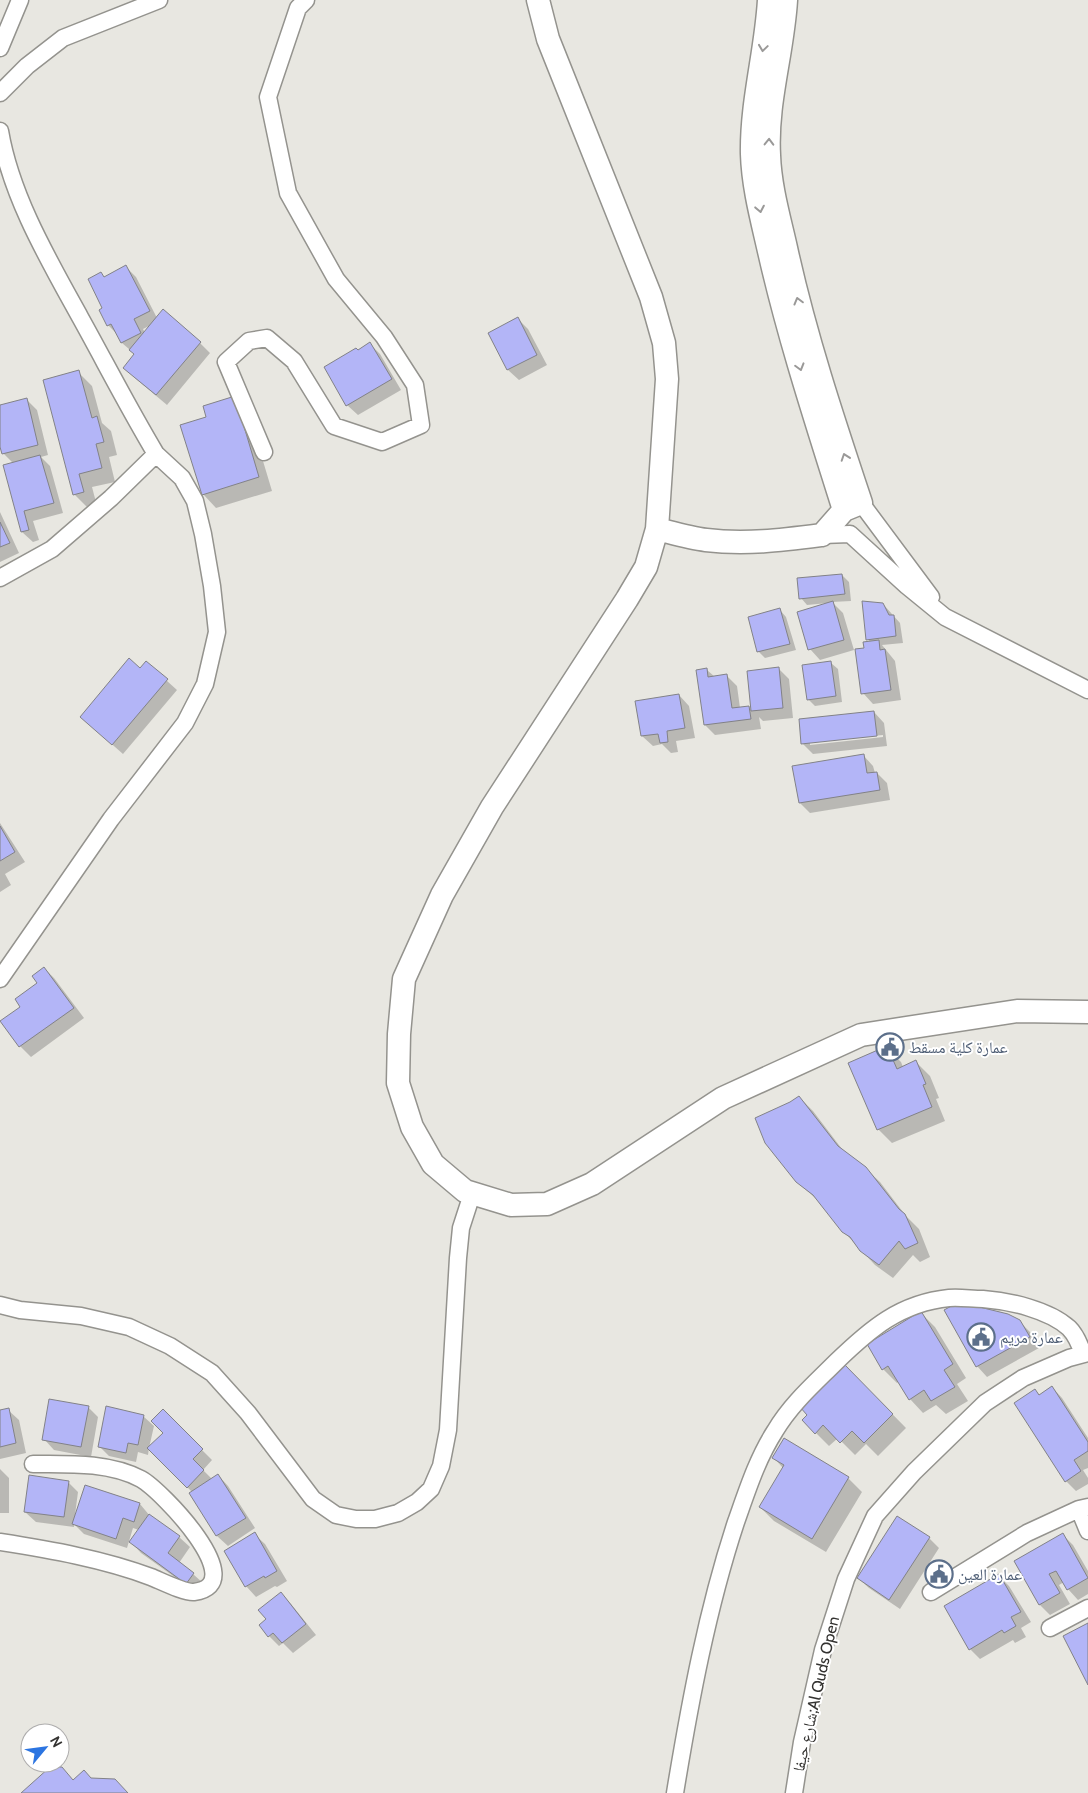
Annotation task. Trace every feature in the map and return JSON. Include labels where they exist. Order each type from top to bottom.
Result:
[{"type":"street","points":[[0,48],[20,0]]},
{"type":"street","points":[[0,93],[27,66],[63,38],[159,0]]},
{"type":"street","points":[[264,452],[226,362],[248,342],[267,338],[294,361],[334,426],[382,442],[421,425],[415,385],[384,337],[336,279],[288,192],[268,96],[298,8],[306,0]]},
{"type":"street","points":[[538,0],[548,39],[651,297],[664,343],[667,379],[657,529],[646,567],[492,807],[442,895],[404,979],[399,1034],[398,1083],[412,1128],[433,1164],[465,1191],[511,1205],[547,1204],[592,1184],[723,1098],[861,1036],[1017,1011],[1088,1012]]},
{"type":"street","points":[[769,0],[752,120],[752,156],[754,180],[781,304],[817,425],[852,506],[945,617]]},
{"type":"street","points":[[786,0],[769,121],[768,155],[771,177],[798,300],[833,420],[852,506]]},
{"type":"street","points":[[0,131],[2,145],[15,186],[47,257],[156,454],[182,478],[195,501],[212,586],[217,632],[205,684],[185,723],[111,819],[0,979]]},
{"type":"street","points":[[0,578],[52,549],[111,498],[156,454]]},
{"type":"street","points":[[822,535],[852,506]]},
{"type":"street","points":[[657,529],[706,540],[736,542],[775,541],[822,535],[850,534],[907,586],[945,617],[1088,690]]},
{"type":"street","points":[[0,1305],[20,1310],[81,1316],[129,1327],[170,1346],[212,1373],[248,1413],[313,1499],[336,1515],[356,1519],[376,1519],[398,1513],[416,1502],[431,1488],[441,1466],[448,1430],[459,1243],[461,1228],[472,1194]]},
{"type":"street","points":[[675,1793],[688,1712],[722,1566],[750,1481],[775,1431],[799,1399],[854,1345],[881,1322],[912,1306],[950,1298],[989,1300],[1029,1306],[1069,1328],[1086,1354]]},
{"type":"street","name":"شارع حيفا;Al Quds Open","points":[[794,1793],[802,1742],[823,1650],[846,1579],[875,1516],[914,1472],[985,1403],[1024,1378],[1069,1358],[1086,1354]]},
{"type":"street","points":[[0,1542],[45,1549],[128,1568],[192,1593],[204,1589],[211,1582],[213,1572],[211,1560],[203,1543],[160,1495],[142,1480],[124,1472],[86,1465],[33,1464]]},
{"type":"street","points":[[931,1592],[1027,1533],[1084,1508],[1088,1531]]},
{"type":"street","points":[[1050,1628],[1088,1608]]},
{"type":"building","points":[[126,265],[150,311],[134,319],[141,333],[121,343],[111,324],[107,326],[99,310],[102,308],[88,279],[101,272],[104,277]]},
{"type":"building","points":[[163,309],[201,342],[156,395],[123,368],[134,354],[129,350]]},
{"type":"building","points":[[518,317],[537,355],[507,370],[488,333]]},
{"type":"building","points":[[370,342],[392,379],[346,406],[324,367]]},
{"type":"building","points":[[79,370],[92,418],[97,416],[104,442],[96,444],[102,468],[79,474],[84,492],[73,495],[43,380]]},
{"type":"building","points":[[235,396],[259,477],[202,495],[180,425],[206,417],[203,406]]},
{"type":"building","points":[[27,398],[38,445],[2,454],[0,447],[0,405]]},
{"type":"building","points":[[40,455],[54,503],[24,511],[29,530],[21,532],[3,465]]},
{"type":"building","points":[[0,522],[10,543],[0,547]]},
{"type":"building","points":[[842,574],[845,594],[799,599],[797,578]]},
{"type":"building","points":[[833,601],[844,640],[808,650],[797,612]]},
{"type":"building","points":[[862,601],[883,603],[889,615],[894,615],[896,636],[866,640]]},
{"type":"building","points":[[780,608],[790,644],[757,652],[748,617]]},
{"type":"building","points":[[879,640],[880,650],[885,649],[891,690],[861,694],[855,649],[864,648],[863,642]]},
{"type":"building","points":[[129,658],[140,668],[146,661],[168,679],[112,745],[80,717]]},
{"type":"building","points":[[831,661],[836,696],[807,700],[802,665]]},
{"type":"building","points":[[779,667],[783,708],[751,711],[747,671]]},
{"type":"building","points":[[707,668],[708,677],[727,674],[732,708],[749,706],[751,719],[704,725],[696,670]]},
{"type":"building","points":[[679,694],[685,728],[667,731],[668,742],[660,743],[658,734],[641,736],[635,701]]},
{"type":"building","points":[[874,711],[877,736],[801,744],[799,719]]},
{"type":"building","points":[[864,754],[867,773],[877,772],[880,790],[799,803],[792,766]]},
{"type":"building","points":[[0,826],[15,852],[0,861]]},
{"type":"building","points":[[44,967],[74,1008],[19,1047],[0,1021],[20,1007],[15,999],[37,983],[32,976]]},
{"type":"building","points":[[887,1046],[897,1069],[916,1060],[926,1084],[923,1085],[932,1107],[877,1130],[848,1063]]},
{"type":"building","points":[[799,1096],[838,1146],[866,1167],[905,1214],[918,1243],[905,1249],[899,1241],[879,1265],[860,1251],[850,1237],[842,1232],[813,1195],[796,1182],[765,1143],[755,1118]]},
{"type":"building","points":[[959,1302],[1008,1314],[1020,1320],[1030,1337],[976,1367],[944,1310]]},
{"type":"building","points":[[921,1311],[953,1364],[944,1370],[955,1387],[931,1401],[924,1390],[909,1400],[888,1366],[882,1370],[867,1344]]},
{"type":"building","points":[[844,1364],[893,1414],[864,1443],[852,1431],[840,1443],[823,1425],[815,1434],[802,1420],[807,1415],[800,1407]]},
{"type":"building","points":[[1052,1386],[1088,1442],[1088,1451],[1074,1460],[1081,1471],[1065,1482],[1014,1403],[1035,1389],[1039,1395]]},
{"type":"building","points":[[49,1399],[89,1406],[81,1447],[42,1440]]},
{"type":"building","points":[[106,1406],[144,1415],[138,1445],[128,1443],[126,1453],[98,1447]]},
{"type":"building","points":[[9,1408],[16,1443],[0,1447],[0,1410]]},
{"type":"building","points":[[163,1409],[203,1449],[193,1459],[204,1470],[187,1488],[147,1448],[163,1433],[151,1421]]},
{"type":"building","points":[[784,1438],[849,1477],[812,1539],[759,1507],[784,1465],[772,1458]]},
{"type":"building","points":[[218,1474],[246,1518],[216,1536],[189,1493]]},
{"type":"building","points":[[29,1475],[69,1481],[64,1517],[24,1512]]},
{"type":"building","points":[[85,1485],[140,1503],[134,1522],[123,1518],[116,1539],[72,1524]]},
{"type":"building","points":[[149,1514],[180,1536],[168,1553],[194,1573],[186,1584],[129,1542]]},
{"type":"building","points":[[897,1516],[930,1537],[889,1600],[857,1578]]},
{"type":"building","points":[[255,1532],[277,1571],[245,1587],[224,1551]]},
{"type":"building","points":[[1063,1533],[1088,1578],[1067,1590],[1056,1571],[1049,1574],[1060,1593],[1039,1605],[1014,1561]]},
{"type":"building","points":[[999,1574],[1021,1612],[1011,1617],[1016,1626],[1004,1633],[1002,1630],[969,1650],[944,1606]]},
{"type":"building","points":[[281,1592],[306,1624],[282,1643],[273,1633],[268,1637],[259,1625],[266,1619],[258,1610]]},
{"type":"building","points":[[1088,1623],[1088,1685],[1063,1636]]},
{"type":"building","points":[[84,1770],[91,1778],[115,1779],[128,1793],[21,1793],[43,1773],[67,1773],[73,1780]]},
{"type":"place","name":"عمارة كلية مسقط","points":[[890,1047]]},
{"type":"place","name":"عمارة مريم","points":[[981,1337]]},
{"type":"place","name":"عمارة العين","points":[[939,1574]]}]
